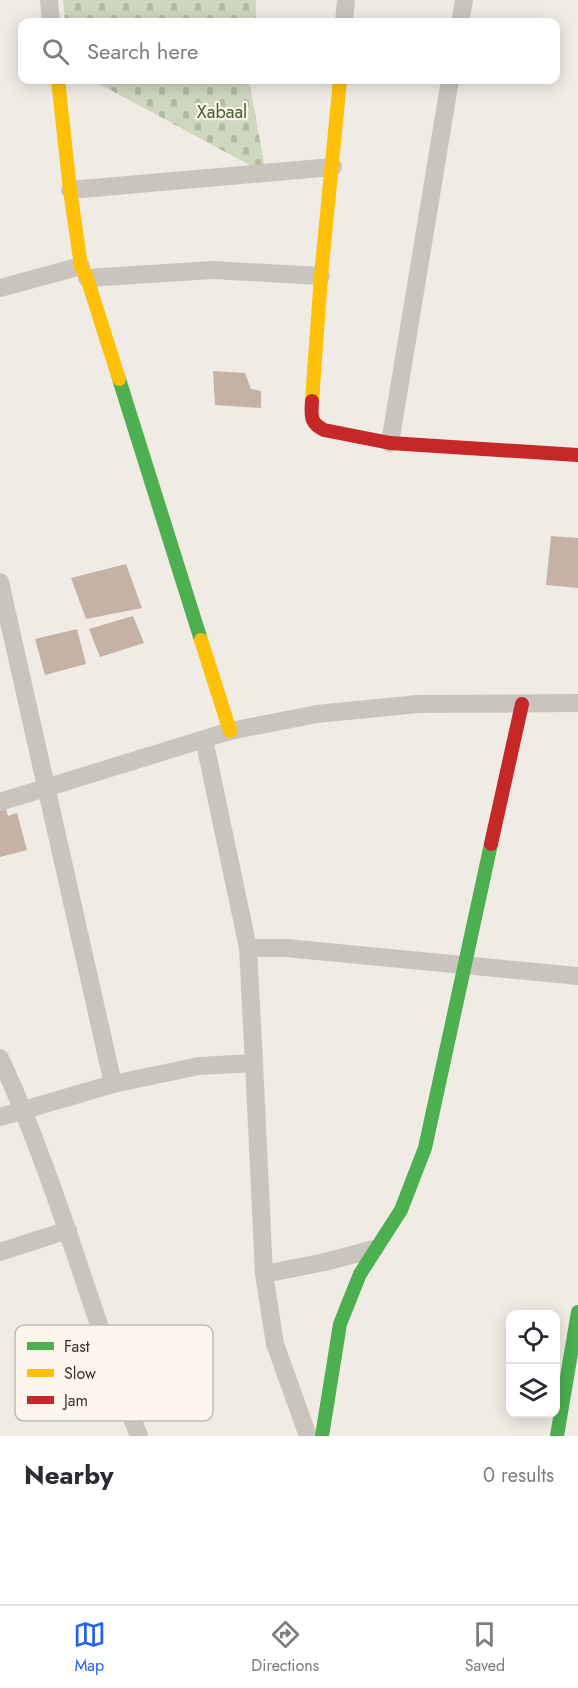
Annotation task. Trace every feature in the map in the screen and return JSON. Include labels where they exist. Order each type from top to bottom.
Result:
[{"type":"street","points":[[49,0],[51,18]]},
{"type":"street","points":[[344,18],[346,0]]},
{"type":"street","points":[[461,18],[464,0]]},
{"type":"street","points":[[57,84],[70,190],[84,272],[230,731]]},
{"type":"street","points":[[340,84],[321,276],[311,419],[316,426],[324,429],[390,443],[578,455]]},
{"type":"street","points":[[390,443],[449,84]]},
{"type":"street","points":[[70,190],[333,167]]},
{"type":"street","points":[[0,288],[84,272],[213,270],[321,276]]},
{"type":"street","points":[[0,582],[113,1084]]},
{"type":"street","points":[[0,802],[230,731],[318,714],[418,704],[578,703]]},
{"type":"street","points":[[322,1436],[340,1324],[360,1274],[401,1210],[425,1148],[522,704]]},
{"type":"street","points":[[204,739],[248,948],[264,1274],[275,1344],[308,1436]]},
{"type":"street","points":[[248,948],[286,948],[578,976]]},
{"type":"street","points":[[0,1058],[24,1110],[68,1230],[99,1325]]},
{"type":"street","points":[[0,1116],[113,1084],[199,1066],[254,1063]]},
{"type":"street","points":[[0,1252],[68,1230]]},
{"type":"street","points":[[264,1274],[325,1262],[374,1249]]},
{"type":"street","points":[[557,1436],[578,1312]]},
{"type":"street","points":[[133,1421],[139,1436]]},
{"type":"green space","points":[[63,0],[256,0],[256,18],[65,18]]},
{"type":"green space","name":"Xabaal","points":[[99,84],[250,84],[266,174]]},
{"type":"building","points":[[213,371],[245,373],[251,389],[261,391],[261,408],[215,405]]},
{"type":"building","points":[[551,536],[578,538],[578,588],[546,585]]},
{"type":"building","points":[[126,564],[142,608],[86,619],[71,578]]},
{"type":"building","points":[[133,616],[144,643],[100,657],[89,629]]},
{"type":"building","points":[[77,629],[86,664],[45,675],[35,639]]},
{"type":"building","points":[[6,809],[8,816],[17,813],[27,850],[0,857],[0,811]]},
{"type":"traffic: fast","points":[[119,379],[201,640]]},
{"type":"traffic: fast","points":[[322,1436],[340,1324],[360,1274],[401,1210],[425,1148],[491,844]]},
{"type":"traffic: fast","points":[[557,1436],[578,1312]]},
{"type":"traffic: slow","points":[[58,84],[81,266],[87,278],[119,379]]},
{"type":"traffic: slow","points":[[312,401],[321,276],[340,84]]},
{"type":"traffic: slow","points":[[201,640],[230,731]]},
{"type":"traffic: jam","points":[[312,401],[312,418],[316,425],[324,430],[390,443],[578,455]]},
{"type":"traffic: jam","points":[[491,844],[522,704]]}]
